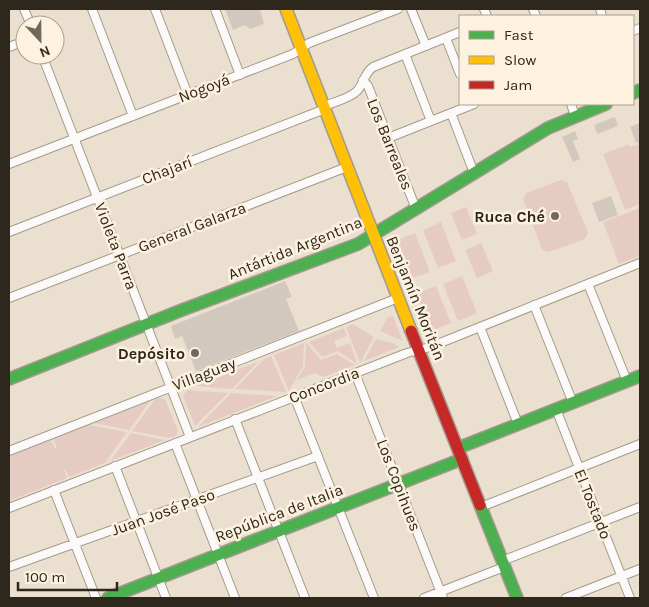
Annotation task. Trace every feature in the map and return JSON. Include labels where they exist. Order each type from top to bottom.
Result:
[{"type":"street","points":[[92,9],[133,116]]},
{"type":"street","points":[[155,9],[188,95]]},
{"type":"street","points":[[215,9],[240,75]]},
{"type":"street","name":"Benjamín Moritán","points":[[286,9],[373,235],[517,598]]},
{"type":"street","name":"Nogoyá","points":[[9,164],[293,54],[309,44],[398,9]]},
{"type":"street","points":[[410,9],[426,46]]},
{"type":"street","name":"Chajarí","points":[[9,232],[324,108],[354,94],[370,69],[459,32]]},
{"type":"street","points":[[446,38],[459,71]]},
{"type":"street","points":[[405,54],[431,121]]},
{"type":"street","name":"Violeta Parra","points":[[46,65],[190,437]]},
{"type":"street","name":"Los Barreales","points":[[363,80],[368,86],[416,209]]},
{"type":"street","points":[[388,138],[470,105]]},
{"type":"street","points":[[571,105],[576,116]]},
{"type":"street","name":"Antártida Argentina","points":[[9,379],[351,246],[373,235],[548,128],[604,105]]},
{"type":"street","points":[[451,113],[474,173]]},
{"type":"street","name":"General Galarza","points":[[9,298],[347,167]]},
{"type":"street","name":"Concordia","points":[[9,508],[406,353],[427,348],[640,263]]},
{"type":"street","points":[[588,284],[627,381]]},
{"type":"street","name":"Villaguay","points":[[9,450],[398,298]]},
{"type":"street","points":[[534,305],[573,403]]},
{"type":"street","points":[[480,327],[518,424]]},
{"type":"street","name":"Los Copihues","points":[[355,373],[442,595]]},
{"type":"street","name":"República de Italia","points":[[108,598],[398,484],[518,424],[640,376]]},
{"type":"street","points":[[294,396],[374,598]]},
{"type":"street","name":"El Tostado","points":[[556,410],[630,598]]},
{"type":"street","points":[[235,420],[305,598]]},
{"type":"street","points":[[174,443],[235,598]]},
{"type":"street","points":[[481,507],[640,444]]},
{"type":"street","name":"Juan José Paso","points":[[9,567],[318,456]]},
{"type":"street","points":[[115,466],[166,598]]},
{"type":"street","points":[[54,490],[96,598]]},
{"type":"street","points":[[424,598],[442,595],[503,564],[640,507]]},
{"type":"street","points":[[566,598],[640,569]]},
{"type":"shaded area","points":[[629,144],[630,147],[640,144],[640,204],[625,210],[603,154]]},
{"type":"shaded area","name":"Ruca Ché","points":[[561,180],[567,182],[588,233],[585,239],[549,252],[542,250],[523,199],[526,193]]},
{"type":"shaded area","points":[[466,207],[477,234],[462,240],[451,213]]},
{"type":"shaded area","points":[[640,208],[640,256],[619,264],[603,222]]},
{"type":"shaded area","points":[[441,222],[456,261],[438,268],[423,230]]},
{"type":"shaded area","points":[[415,233],[430,272],[410,279],[395,241]]},
{"type":"shaded area","points":[[481,243],[493,271],[477,278],[465,250]]},
{"type":"shaded area","points":[[462,276],[477,313],[458,321],[443,284]]},
{"type":"shaded area","points":[[436,286],[451,323],[431,331],[416,294]]},
{"type":"shaded area","points":[[393,316],[403,341],[380,331],[388,317]]},
{"type":"shaded area","points":[[353,324],[374,337],[360,363],[346,327]]},
{"type":"shaded area","points":[[344,328],[347,336],[334,341],[337,348],[350,343],[357,364],[338,351],[322,357],[309,342]]},
{"type":"shaded area","points":[[376,339],[399,347],[364,361]]},
{"type":"shaded area","points":[[306,342],[321,360],[337,354],[355,365],[323,377],[315,373],[297,380],[305,367]]},
{"type":"shaded area","points":[[304,343],[303,366],[289,391],[274,355]]},
{"type":"shaded area","points":[[271,356],[286,392],[235,389],[264,359]]},
{"type":"shaded area","points":[[259,361],[232,389],[196,386]]},
{"type":"shaded area","points":[[187,390],[228,393],[195,426],[183,396]]},
{"type":"shaded area","points":[[231,393],[277,396],[198,427]]},
{"type":"shaded area","points":[[155,399],[165,399],[178,431],[176,436],[169,438],[132,431]]},
{"type":"shaded area","points":[[150,401],[129,430],[93,423]]},
{"type":"shaded area","points":[[89,425],[127,432],[105,463],[69,477],[65,469],[67,478],[9,501],[9,456],[51,440],[55,448],[57,447],[53,439]]},
{"type":"shaded area","points":[[131,433],[165,440],[110,461]]},
{"type":"building","points":[[225,9],[260,9],[264,24],[250,29],[245,25],[233,30]]},
{"type":"building","points":[[615,117],[618,126],[597,134],[594,125]]},
{"type":"building","points":[[640,123],[640,142],[636,143],[630,127]]},
{"type":"building","points":[[575,131],[578,139],[573,141],[580,159],[573,162],[562,137]]},
{"type":"building","points":[[611,196],[618,215],[599,222],[592,203]]},
{"type":"building","points":[[285,281],[292,297],[286,299],[299,331],[196,371],[182,336],[175,339],[171,326]]},
{"type":"traffic: fast","points":[[634,93],[640,90]]},
{"type":"traffic: fast","points":[[9,379],[182,310],[358,244],[548,128],[604,105]]},
{"type":"traffic: fast","points":[[458,448],[640,376]]},
{"type":"traffic: fast","points":[[108,598],[462,459]]},
{"type":"traffic: fast","points":[[480,505],[517,598]]},
{"type":"traffic: slow","points":[[286,9],[411,331]]},
{"type":"traffic: jam","points":[[411,331],[480,505]]},
{"type":"place","name":"Ruca Ché","points":[[555,216]]},
{"type":"place","name":"Depósito","points":[[195,353]]}]
